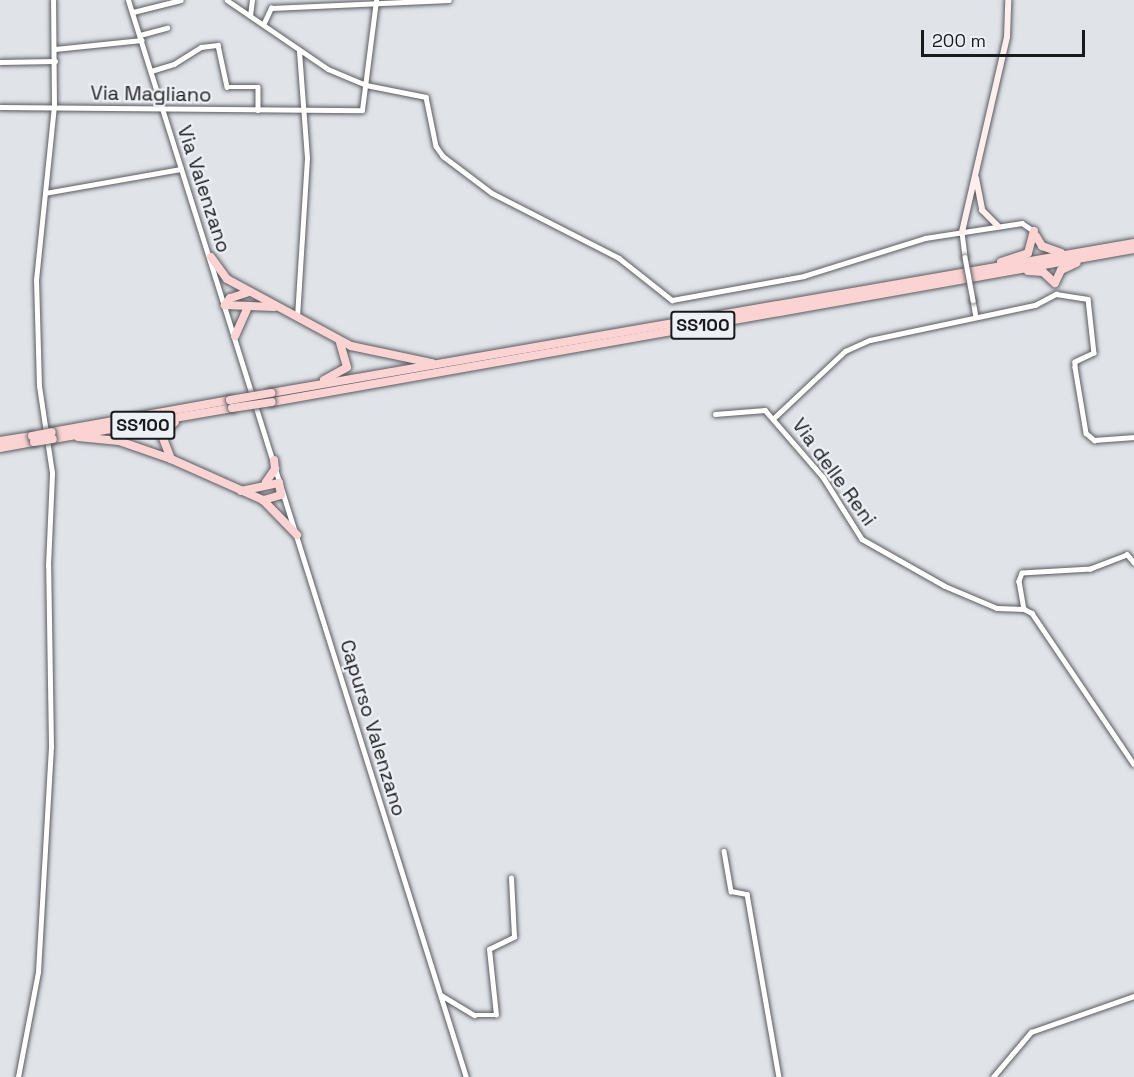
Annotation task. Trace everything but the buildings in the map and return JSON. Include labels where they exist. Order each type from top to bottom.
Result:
[{"type":"highway","name":"SS100","points":[[1034,231],[1046,249],[1070,254]]},
{"type":"highway","name":"SS100","points":[[991,267],[1028,253],[1034,231]]},
{"type":"highway","name":"SS100","points":[[272,398],[290,390],[1134,243]]},
{"type":"highway","name":"SS100","points":[[0,448],[53,435],[1134,249]]},
{"type":"highway","name":"SS100","points":[[211,257],[227,279],[339,340],[388,357],[443,364]]},
{"type":"highway","name":"SS100","points":[[1006,272],[1043,272],[1055,283],[1061,270],[1088,257]]},
{"type":"highway","points":[[249,292],[230,298],[225,305],[247,309],[276,307]]},
{"type":"highway","points":[[235,336],[247,309]]},
{"type":"highway","points":[[290,390],[342,373],[348,360],[339,340]]},
{"type":"highway","name":"SS100","points":[[78,437],[228,406]]},
{"type":"highway","name":"SS100","points":[[171,459],[162,445],[167,426],[228,406]]},
{"type":"highway","name":"SS100","points":[[53,435],[119,441],[171,459],[263,501],[297,535]]},
{"type":"highway","name":"SS100","points":[[0,441],[33,439]]},
{"type":"highway","points":[[265,484],[275,469],[274,460]]},
{"type":"highway","points":[[240,491],[265,484],[279,483],[282,488],[276,498],[263,501]]},
{"type":"main road","points":[[962,232],[1006,37],[1008,0]]},
{"type":"main road","points":[[975,175],[982,210],[999,226]]},
{"type":"street","points":[[18,1077],[38,972],[52,662],[48,566],[52,473],[39,386],[37,313],[45,193],[54,107],[53,0]]},
{"type":"street","name":"Via Valenzano","points":[[128,0],[251,388]]},
{"type":"street","points":[[133,12],[181,0]]},
{"type":"street","points":[[227,0],[299,51],[366,85],[426,97],[434,140],[443,156],[492,194],[619,258],[672,300],[804,276],[926,238],[1022,223],[1034,231]]},
{"type":"street","points":[[250,16],[252,0]]},
{"type":"street","points":[[340,0],[341,7]]},
{"type":"street","points":[[366,85],[376,0]]},
{"type":"street","points":[[263,25],[271,8],[375,6],[449,0]]},
{"type":"street","points":[[55,49],[141,37],[167,28]]},
{"type":"street","points":[[152,70],[174,64],[201,47],[218,45],[227,87],[258,87],[258,111]]},
{"type":"street","points":[[297,318],[307,158],[299,51]]},
{"type":"street","points":[[0,62],[55,61]]},
{"type":"street","name":"Via Magliano","points":[[0,107],[258,111],[362,110],[366,85]]},
{"type":"street","points":[[45,193],[181,169]]},
{"type":"street","points":[[962,232],[976,316]]},
{"type":"street","points":[[1055,283],[1056,294]]},
{"type":"street","points":[[775,417],[844,351],[870,340],[1035,305],[1056,294],[1088,299],[1094,353],[1075,362],[1086,433],[1094,440],[1134,437]]},
{"type":"street","name":"Capurso Valenzano","points":[[251,388],[466,1077]]},
{"type":"street","name":"Via delle Reni","points":[[715,414],[765,410],[775,417],[823,477],[862,539],[945,586],[997,608],[1024,609]]},
{"type":"street","points":[[1134,563],[1127,555],[1091,569],[1022,573],[1024,609],[1032,613],[1134,764]]},
{"type":"street","points":[[724,852],[731,891],[747,894],[779,1077]]},
{"type":"street","points":[[441,995],[474,1015],[496,1015],[489,949],[514,937],[511,878]]},
{"type":"street","points":[[993,1077],[1031,1032],[1134,996]]}]
